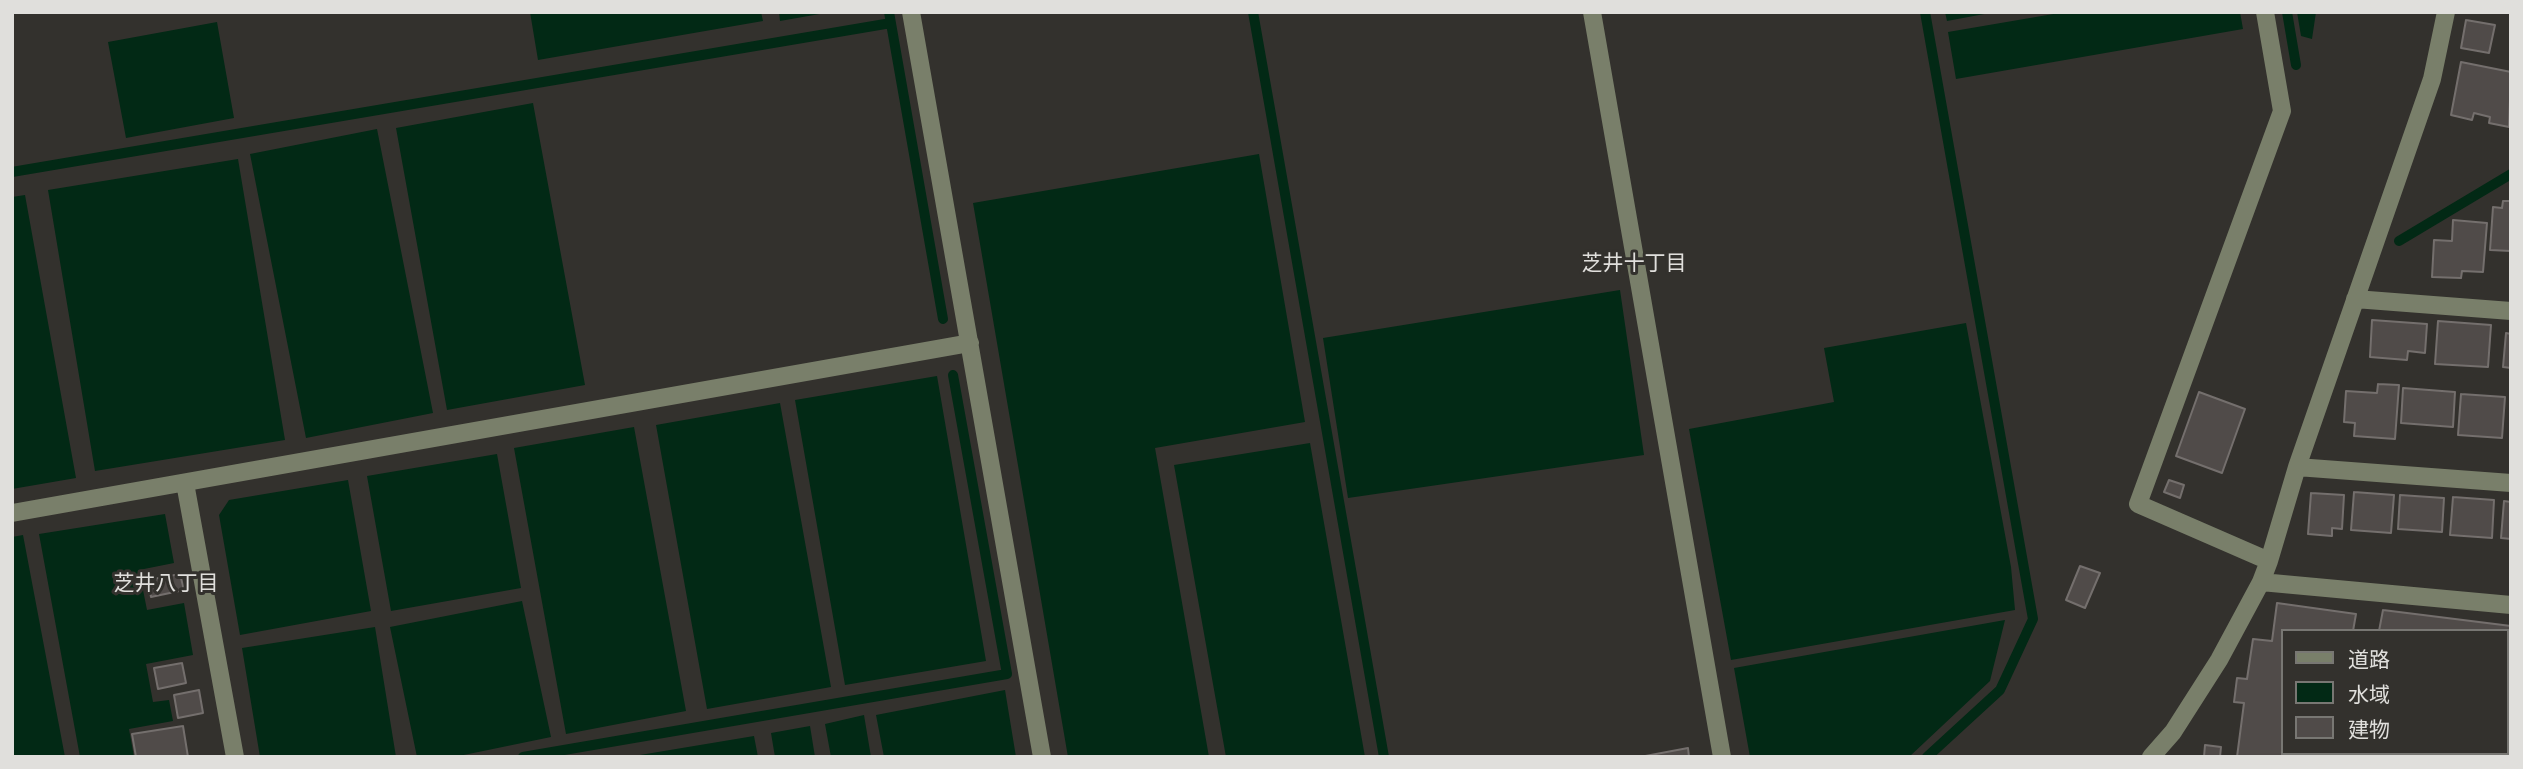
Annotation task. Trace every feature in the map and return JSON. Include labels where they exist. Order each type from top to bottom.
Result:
[{"type":"street","points":[[911,12],[1042,757]]},
{"type":"street","points":[[1592,12],[1722,757]]},
{"type":"street","points":[[2265,12],[2282,111],[2138,504],[2269,561]]},
{"type":"street","points":[[2151,757],[2173,733],[2219,660],[2261,582],[2297,467],[2432,79],[2446,12]]},
{"type":"street","points":[[2355,299],[2511,311]]},
{"type":"street","points":[[12,513],[970,343]]},
{"type":"street","points":[[2297,467],[2511,483]]},
{"type":"street","points":[[185,484],[235,757]]},
{"type":"street","points":[[2261,582],[2511,605]]},
{"type":"water","points":[[530,12],[761,12],[763,21],[538,60]]},
{"type":"water","points":[[779,12],[831,12],[780,21]]},
{"type":"water","points":[[1945,12],[1995,12],[1947,21]]},
{"type":"water","points":[[2065,12],[2240,12],[2243,29],[1956,79],[1948,32]]},
{"type":"water","points":[[2297,12],[2316,12],[2312,39],[2301,36]]},
{"type":"water","points":[[217,22],[234,118],[126,138],[108,42]]},
{"type":"water","points":[[533,103],[585,385],[447,410],[396,128]]},
{"type":"water","points":[[377,129],[433,413],[306,438],[250,154]]},
{"type":"water","points":[[1259,154],[1305,422],[1155,448],[1209,757],[1068,757],[973,203]]},
{"type":"water","points":[[238,159],[285,440],[95,471],[48,190]]},
{"type":"water","points":[[25,195],[76,478],[12,489],[12,197]]},
{"type":"water","points":[[1620,290],[1644,455],[1348,498],[1323,338]]},
{"type":"water","points":[[1966,323],[2011,567],[2015,610],[1731,660],[1689,429],[1834,402],[1824,348]]},
{"type":"water","points":[[937,376],[986,661],[845,685],[795,400]]},
{"type":"water","points":[[780,403],[831,687],[707,709],[656,425]]},
{"type":"water","points":[[634,427],[686,711],[566,734],[514,448]]},
{"type":"water","points":[[1310,443],[1365,757],[1226,757],[1174,465]]},
{"type":"water","points":[[497,454],[521,588],[391,611],[367,476]]},
{"type":"water","points":[[348,480],[371,611],[240,635],[219,515],[229,500]]},
{"type":"water","points":[[165,514],[174,563],[139,570],[147,610],[184,603],[193,655],[146,664],[153,702],[169,700],[173,721],[129,729],[134,757],[80,757],[39,534]]},
{"type":"water","points":[[23,535],[65,757],[12,757],[12,537]]},
{"type":"water","points":[[522,601],[551,737],[454,757],[417,757],[390,627]]},
{"type":"water","points":[[2005,620],[1990,681],[1909,757],[1750,757],[1734,668]]},
{"type":"water","points":[[375,627],[396,757],[260,757],[242,648]]},
{"type":"water","points":[[1005,690],[1016,757],[884,757],[876,715]]},
{"type":"water","points":[[864,715],[871,757],[831,757],[825,724]]},
{"type":"water","points":[[810,726],[815,757],[775,757],[771,733]]},
{"type":"water","points":[[754,736],[758,757],[628,757]]},
{"type":"building","points":[[2466,20],[2495,25],[2489,53],[2461,48]]},
{"type":"building","points":[[2461,62],[2511,72],[2509,127],[2489,123],[2490,117],[2474,113],[2472,120],[2451,115]]},
{"type":"building","points":[[2503,201],[2511,201],[2511,251],[2490,250],[2493,207],[2502,208]]},
{"type":"building","points":[[2453,220],[2487,223],[2483,272],[2462,271],[2461,278],[2432,277],[2434,240],[2452,241]]},
{"type":"building","points":[[2372,320],[2427,324],[2425,353],[2408,351],[2407,360],[2370,357]]},
{"type":"building","points":[[2438,321],[2491,325],[2488,367],[2435,364]]},
{"type":"building","points":[[2506,333],[2511,334],[2511,368],[2503,367]]},
{"type":"building","points":[[2378,384],[2399,385],[2395,439],[2354,436],[2355,423],[2344,422],[2346,391],[2377,393]]},
{"type":"building","points":[[2403,388],[2455,392],[2453,427],[2401,423]]},
{"type":"building","points":[[2199,392],[2245,409],[2222,473],[2176,456]]},
{"type":"building","points":[[2461,394],[2505,397],[2502,438],[2458,435]]},
{"type":"building","points":[[2169,480],[2184,485],[2180,498],[2164,492]]},
{"type":"building","points":[[2354,492],[2394,495],[2391,533],[2351,530]]},
{"type":"building","points":[[2311,493],[2344,495],[2342,529],[2332,528],[2332,536],[2308,534]]},
{"type":"building","points":[[2400,495],[2444,498],[2442,532],[2398,529]]},
{"type":"building","points":[[2453,497],[2494,500],[2492,538],[2450,535]]},
{"type":"building","points":[[2504,501],[2511,502],[2511,539],[2501,538]]},
{"type":"building","points":[[2080,566],[2100,573],[2085,608],[2066,600]]},
{"type":"building","points":[[180,574],[184,590],[151,597],[148,580]]},
{"type":"building","points":[[2277,603],[2356,614],[2353,629],[2282,629],[2282,755],[2337,757],[2237,757],[2244,703],[2234,702],[2237,678],[2247,679],[2253,639],[2272,641]]},
{"type":"building","points":[[2383,610],[2511,626],[2509,749],[2509,629],[2379,629]]},
{"type":"building","points":[[182,663],[186,683],[158,689],[154,668]]},
{"type":"building","points":[[199,690],[203,713],[178,718],[174,695]]},
{"type":"building","points":[[183,726],[188,757],[136,757],[132,734]]},
{"type":"building","points":[[2205,745],[2221,747],[2220,757],[2204,757]]},
{"type":"building","points":[[1688,748],[1689,757],[1640,757]]},
{"type":"building","points":[[2374,755],[2508,755],[2508,757]]},
{"type":"waterway","points":[[889,12],[943,319]]},
{"type":"waterway","points":[[1253,12],[1384,757]]},
{"type":"waterway","points":[[1925,12],[2033,619],[2000,690],[1927,757]]},
{"type":"waterway","points":[[2287,12],[2296,65]]},
{"type":"waterway","points":[[12,172],[891,23]]},
{"type":"waterway","points":[[2399,241],[2511,174]]},
{"type":"waterway","points":[[523,757],[1007,674],[953,375]]},
{"type":"district","name":"芝井十丁目","points":[[1634,264]]},
{"type":"district","name":"芝井八丁目","points":[[166,584]]}]
